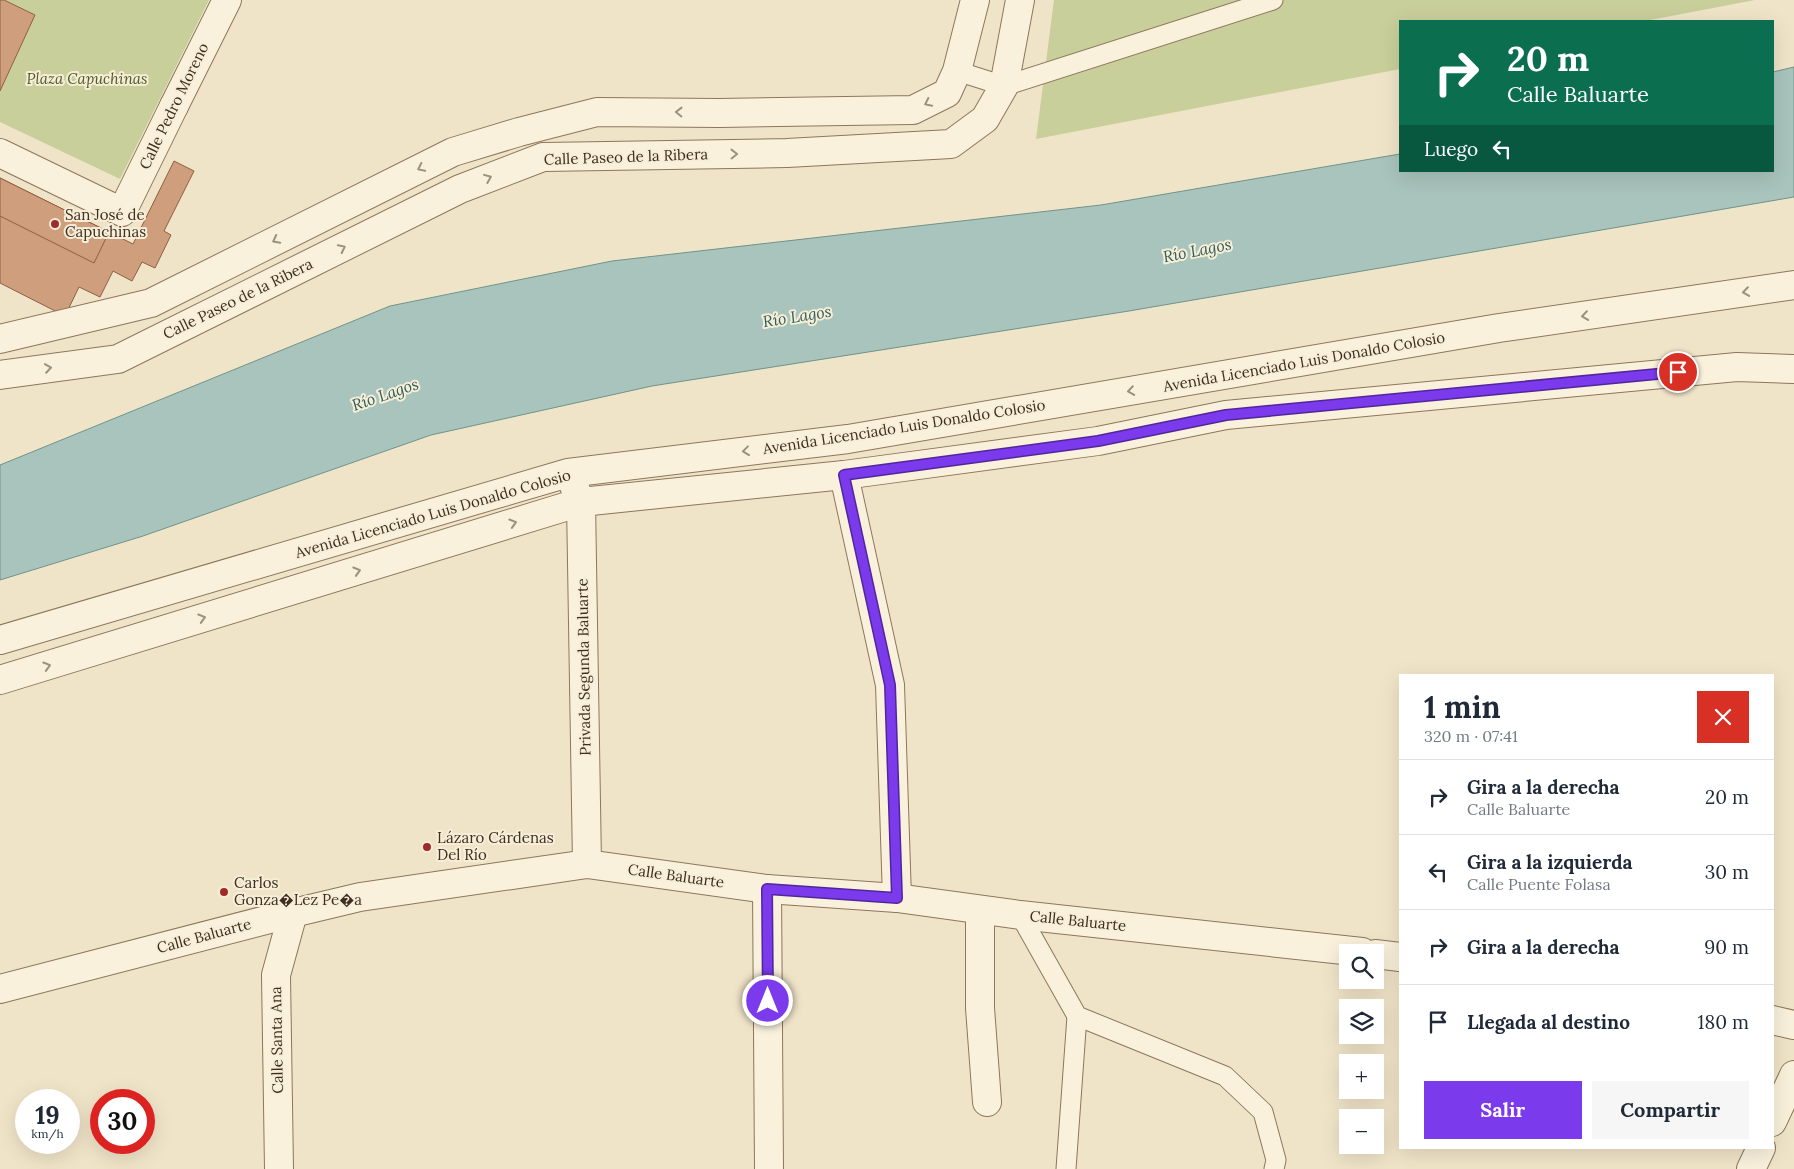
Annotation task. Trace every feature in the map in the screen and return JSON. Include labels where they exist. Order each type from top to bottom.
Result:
[{"type":"street","name":"Calle Pedro Moreno","points":[[0,153],[122,212],[227,0]]},
{"type":"street","points":[[0,338],[151,303],[453,152],[519,132],[597,112],[719,113],[913,110],[947,93],[957,71],[975,0]]},
{"type":"street","name":"Calle Paseo de la Ribera","points":[[0,375],[118,359],[460,189],[542,157],[787,153],[951,144],[985,119],[1004,86],[1020,0]]},
{"type":"street","name":"Avenida Licenciado Luis Donaldo Colosio","points":[[0,640],[568,473],[848,439],[1499,328],[1794,285]]},
{"type":"street","name":"Avenida Licenciado Luis Donaldo Colosio","points":[[0,680],[581,502],[844,475],[1098,441],[1226,415],[1737,367],[1794,370]]},
{"type":"street","name":"Privada Segunda Baluarte","points":[[568,473],[581,502],[588,864]]},
{"type":"street","points":[[844,475],[890,685],[897,898]]},
{"type":"street","name":"Calle Baluarte","points":[[0,989],[292,912],[360,897],[588,864],[767,889],[897,898],[1020,915],[1339,950]]},
{"type":"street","points":[[767,889],[769,1169]]},
{"type":"street","points":[[980,910],[980,1008],[987,1102]]},
{"type":"street","name":"Calle Santa Ana","points":[[279,1169],[276,975],[292,912]]},
{"type":"street","points":[[1384,955],[1399,957]]},
{"type":"street","points":[[1774,1020],[1794,1025]]},
{"type":"street","points":[[1774,1118],[1794,1074]]},
{"type":"street","points":[[1751,1169],[1761,1149]]},
{"type":"lane","points":[[957,71],[1004,86],[1273,0]]},
{"type":"lane","points":[[1020,915],[1077,1016],[1066,1169]]},
{"type":"lane","points":[[1077,1016],[1225,1076],[1263,1112],[1276,1160],[1274,1169]]},
{"type":"green space","name":"Plaza Capuchinas","points":[[4,0],[209,0],[120,179],[0,122],[0,91],[35,15]]},
{"type":"green space","points":[[1054,0],[1755,0],[1650,20],[1399,20],[1399,69],[1036,139]]},
{"type":"water","name":"Río Lagos","points":[[1794,67],[1794,197],[1129,311],[652,386],[431,435],[143,536],[0,580],[0,465],[390,306],[612,261],[1101,205],[1399,154],[1399,172],[1774,172],[1774,72]]},
{"type":"building","points":[[0,0],[4,0],[35,15],[0,91]]},
{"type":"building","points":[[174,161],[194,171],[164,231],[171,235],[155,268],[142,262],[132,281],[113,271],[100,297],[79,287],[65,316],[0,283],[0,178],[133,244]]},
{"type":"building","name":"San José de Capuchinas","points":[[0,178],[109,232],[94,263],[0,216]]},
{"type":"place","name":"San José de Capuchinas","points":[[55,224]]},
{"type":"place","name":"Lázaro Cárdenas Del Río","points":[[427,847]]},
{"type":"place","name":"Carlos Gonza�Lez Pe�a","points":[[224,892]]},
{"type":"route","points":[[768,1001],[767,889],[897,898],[890,685],[844,475],[1098,441],[1226,415],[1678,372]]}]
